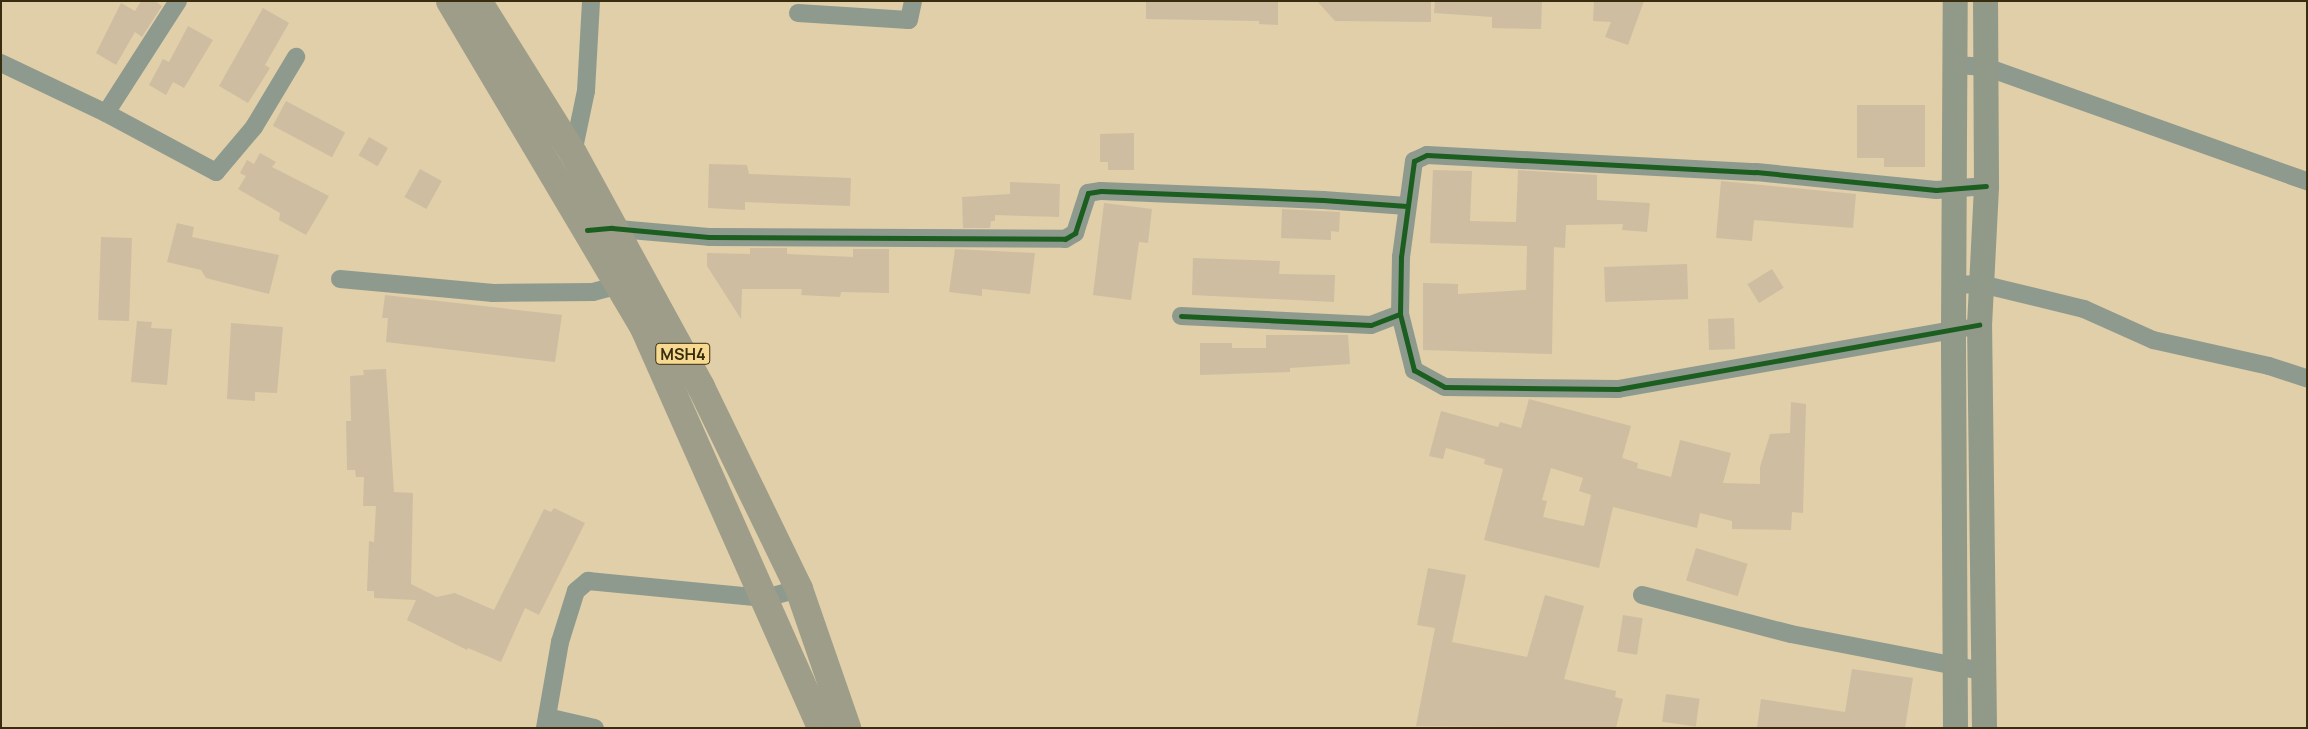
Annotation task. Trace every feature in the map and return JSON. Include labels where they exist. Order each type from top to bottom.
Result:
[{"type":"main road","name":"MSH4","points":[[450,1],[701,387],[799,589],[847,728]]},
{"type":"main road","name":"MSH4","points":[[478,1],[573,153],[619,285],[644,328],[765,598],[820,728]]},
{"type":"main road","points":[[1955,728],[1953,665],[1953,330],[1956,1]]},
{"type":"main road","points":[[1984,728],[1982,671],[1984,500],[1980,325],[1986,186],[1985,1]]},
{"type":"street","points":[[106,113],[178,1]]},
{"type":"street","points":[[573,153],[586,91],[591,1]]},
{"type":"street","points":[[798,13],[909,20],[913,1]]},
{"type":"street","points":[[1,64],[106,113],[216,172],[254,127],[296,57]]},
{"type":"street","points":[[1956,65],[1986,67],[2307,180]]},
{"type":"street","points":[[1980,325],[1618,389],[1445,387],[1414,370],[1400,314],[1407,206],[1414,161],[1427,155],[1756,172],[1936,190],[1986,186]]},
{"type":"street","points":[[600,229],[709,237],[1065,239],[1075,233],[1088,193],[1101,191],[1323,200],[1407,206]]},
{"type":"street","points":[[340,279],[493,293],[594,292],[619,285]]},
{"type":"street","points":[[1954,285],[1981,284],[2084,309],[2152,340],[2269,366],[2307,378]]},
{"type":"street","points":[[1181,316],[1371,325],[1400,314]]},
{"type":"street","points":[[585,727],[546,722],[560,642],[576,591],[588,581],[765,598],[799,589]]},
{"type":"street","points":[[1642,595],[1791,634],[1982,671]]},
{"type":"building","points":[[141,1],[155,1],[162,6],[142,37],[135,32],[116,65],[96,53],[121,3],[135,11]]},
{"type":"building","points":[[1146,1],[1278,1],[1278,25],[1259,24],[1259,21],[1146,19]]},
{"type":"building","points":[[1317,1],[1431,1],[1431,22],[1335,21]]},
{"type":"building","points":[[1435,1],[1542,1],[1541,29],[1492,28],[1492,17],[1434,13]]},
{"type":"building","points":[[1594,1],[1644,1],[1628,45],[1605,37],[1611,22],[1593,21]]},
{"type":"building","points":[[263,8],[289,23],[265,65],[270,68],[248,103],[219,86]]},
{"type":"building","points":[[188,26],[213,40],[184,88],[173,82],[166,95],[149,85],[163,59],[169,62]]},
{"type":"building","points":[[286,101],[345,132],[332,157],[273,126]]},
{"type":"building","points":[[1857,105],[1925,105],[1925,167],[1884,167],[1884,158],[1857,158]]},
{"type":"building","points":[[1134,133],[1134,170],[1108,170],[1108,162],[1100,162],[1100,134]]},
{"type":"building","points":[[369,137],[388,148],[378,166],[358,155]]},
{"type":"building","points":[[260,153],[276,162],[272,167],[329,196],[306,235],[279,220],[280,213],[238,189],[246,176],[240,173],[247,160],[254,164]]},
{"type":"building","points":[[709,164],[747,165],[749,174],[851,178],[850,206],[745,202],[745,210],[708,208]]},
{"type":"building","points":[[420,169],[442,181],[426,209],[404,197]]},
{"type":"building","points":[[1433,170],[1472,171],[1470,221],[1516,222],[1518,170],[1597,175],[1597,200],[1650,203],[1647,232],[1622,230],[1623,224],[1566,225],[1565,248],[1554,247],[1552,354],[1423,350],[1423,283],[1458,284],[1458,294],[1526,290],[1527,246],[1430,243]]},
{"type":"building","points":[[1721,181],[1856,194],[1853,228],[1754,220],[1752,241],[1716,238]]},
{"type":"building","points":[[1010,182],[1060,184],[1059,217],[995,215],[995,221],[991,221],[990,228],[963,228],[962,197],[1010,194]]},
{"type":"building","points":[[1104,203],[1152,209],[1148,243],[1139,242],[1131,300],[1093,295]]},
{"type":"building","points":[[1282,209],[1340,212],[1339,232],[1331,231],[1331,240],[1281,238]]},
{"type":"building","points":[[177,223],[194,227],[192,237],[279,255],[269,294],[206,278],[201,270],[167,262]]},
{"type":"building","points":[[101,237],[132,238],[129,321],[98,320]]},
{"type":"building","points":[[750,248],[787,248],[787,254],[853,257],[853,249],[889,249],[889,293],[841,292],[840,297],[801,295],[802,289],[742,289],[741,319],[707,266],[707,253],[750,254]]},
{"type":"building","points":[[955,249],[1035,253],[1030,294],[982,289],[982,296],[949,292]]},
{"type":"building","points":[[1193,258],[1280,261],[1279,274],[1335,275],[1334,302],[1192,295]]},
{"type":"building","points":[[1687,264],[1688,299],[1605,302],[1604,267]]},
{"type":"building","points":[[1772,269],[1784,288],[1759,303],[1747,284]]},
{"type":"building","points":[[385,295],[562,315],[555,362],[386,342],[388,318],[382,318]]},
{"type":"building","points":[[1734,318],[1735,349],[1709,350],[1708,319]]},
{"type":"building","points":[[137,321],[152,322],[151,328],[172,329],[167,385],[131,382]]},
{"type":"building","points":[[231,323],[283,327],[277,393],[255,392],[255,401],[227,399]]},
{"type":"building","points":[[1266,335],[1348,335],[1350,364],[1290,368],[1290,372],[1200,375],[1200,343],[1232,343],[1232,348],[1266,348]]},
{"type":"building","points":[[386,369],[394,492],[413,493],[411,584],[437,597],[455,593],[494,610],[544,509],[551,512],[554,508],[585,523],[539,615],[525,608],[501,662],[468,648],[467,650],[407,620],[416,600],[374,598],[374,591],[367,591],[369,541],[374,542],[376,506],[363,506],[364,477],[356,477],[355,470],[347,470],[346,421],[351,421],[350,376],[364,375],[363,370]]},
{"type":"building","points":[[1529,399],[1631,426],[1622,458],[1638,463],[1637,468],[1671,477],[1680,440],[1731,453],[1723,483],[1760,484],[1760,467],[1770,434],[1790,433],[1791,402],[1806,404],[1803,513],[1792,512],[1791,530],[1732,529],[1732,521],[1700,513],[1697,528],[1613,507],[1599,568],[1484,540],[1503,469],[1484,464],[1485,459],[1446,448],[1443,459],[1429,456],[1441,411],[1498,427],[1500,422],[1521,428]],"holes":[[[1551,468],[1583,478],[1579,491],[1591,495],[1584,526],[1543,517],[1547,501],[1542,500]]]},
{"type":"building","points":[[1696,548],[1748,564],[1738,596],[1686,581]]},
{"type":"building","points":[[1428,568],[1466,575],[1452,642],[1527,657],[1545,595],[1584,606],[1564,679],[1616,691],[1615,697],[1623,699],[1616,728],[1416,726],[1435,628],[1417,625]]},
{"type":"building","points":[[1623,615],[1643,618],[1637,655],[1617,652]]},
{"type":"building","points":[[1852,669],[1913,678],[1905,728],[1757,728],[1761,699],[1845,712]]},
{"type":"building","points":[[1666,694],[1700,699],[1696,726],[1662,722]]},
{"type":"cycle path","points":[[1181,316],[1371,325],[1400,314],[1401,257],[1414,161],[1427,155],[1756,172],[1936,190],[1986,186]]},
{"type":"cycle path","points":[[587,230],[612,228],[709,237],[1065,239],[1075,233],[1088,193],[1101,191],[1323,200],[1407,206]]},
{"type":"cycle path","points":[[1400,314],[1414,370],[1445,387],[1618,389],[1979,325]]}]
